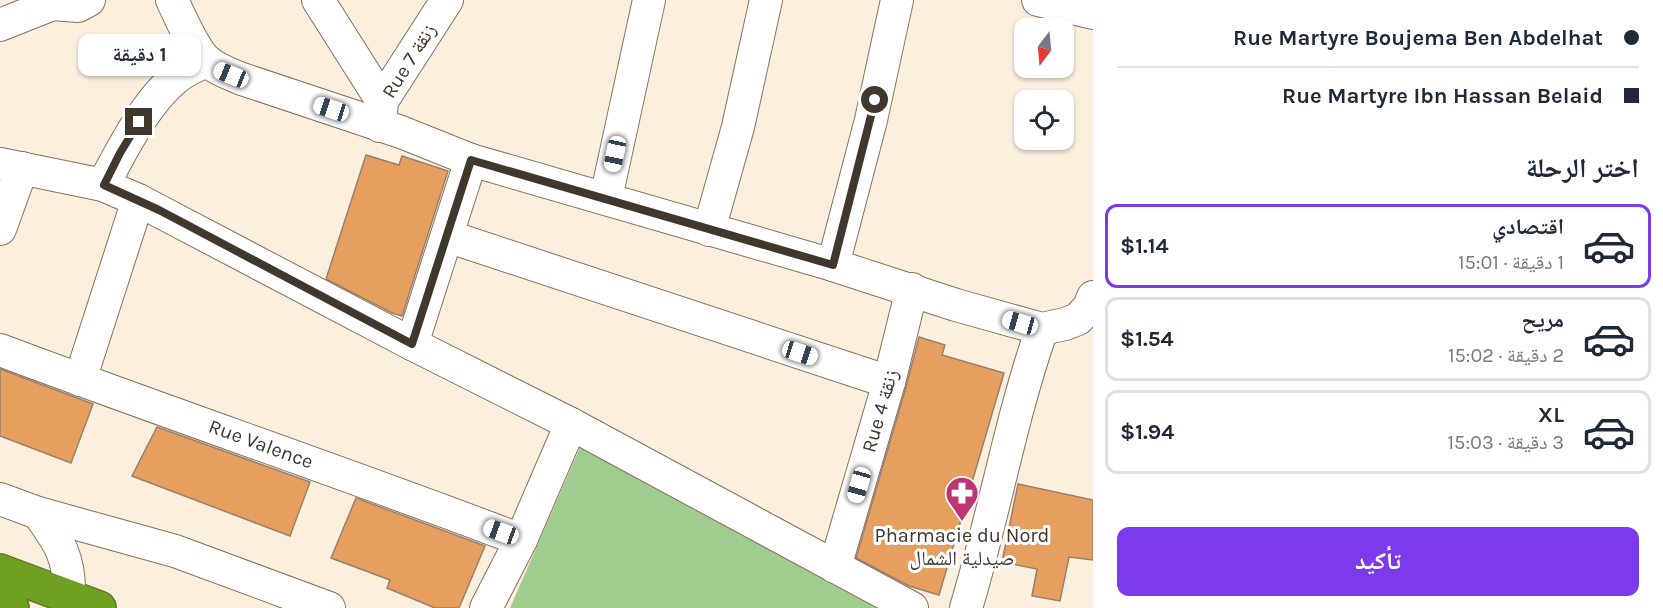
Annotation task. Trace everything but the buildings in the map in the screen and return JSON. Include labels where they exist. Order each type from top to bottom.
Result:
[{"type":"highway","points":[[0,571],[99,608]]},
{"type":"highway","points":[[0,603],[12,608]]},
{"type":"street","points":[[0,25],[52,2],[78,6],[89,0]]},
{"type":"street","points":[[172,0],[199,52],[206,61],[219,70],[242,79],[381,113]]},
{"type":"street","points":[[318,0],[381,113],[401,132],[471,160],[833,265],[1042,329],[1078,319],[1089,308],[1093,297]]},
{"type":"street","name":"Rue 7 زنقة","points":[[381,113],[447,0]]},
{"type":"street","points":[[606,198],[649,0]]},
{"type":"street","points":[[709,230],[738,127],[766,0]]},
{"type":"street","points":[[833,265],[871,120],[897,0]]},
{"type":"street","points":[[1038,0],[1093,13]]},
{"type":"street","points":[[104,185],[139,122],[162,92],[178,76],[206,61]]},
{"type":"street","points":[[412,344],[471,160]]},
{"type":"street","points":[[0,229],[11,166],[104,185],[138,200],[412,344],[571,424],[912,608]]},
{"type":"street","points":[[80,380],[138,200]]},
{"type":"street","points":[[447,236],[889,382]]},
{"type":"street","name":"Rue 4 زنقة","points":[[835,567],[889,382],[912,289]]},
{"type":"street","points":[[966,608],[979,566],[1026,376],[1042,329]]},
{"type":"street","name":"Rue Valence","points":[[0,350],[521,540]]},
{"type":"street","points":[[486,608],[521,540],[571,424]]},
{"type":"street","points":[[0,499],[38,513],[176,551],[329,608]]},
{"type":"street","points":[[38,513],[66,557],[69,596]]},
{"type":"green space","points":[[585,436],[918,608],[510,608]]},
{"type":"place","name":"Pharmacie du Nord صيدلية الشمال","points":[[962,522]]},
{"type":"route","points":[[139,122],[104,185],[159,210],[412,344],[471,160],[833,265],[875,100]]}]
